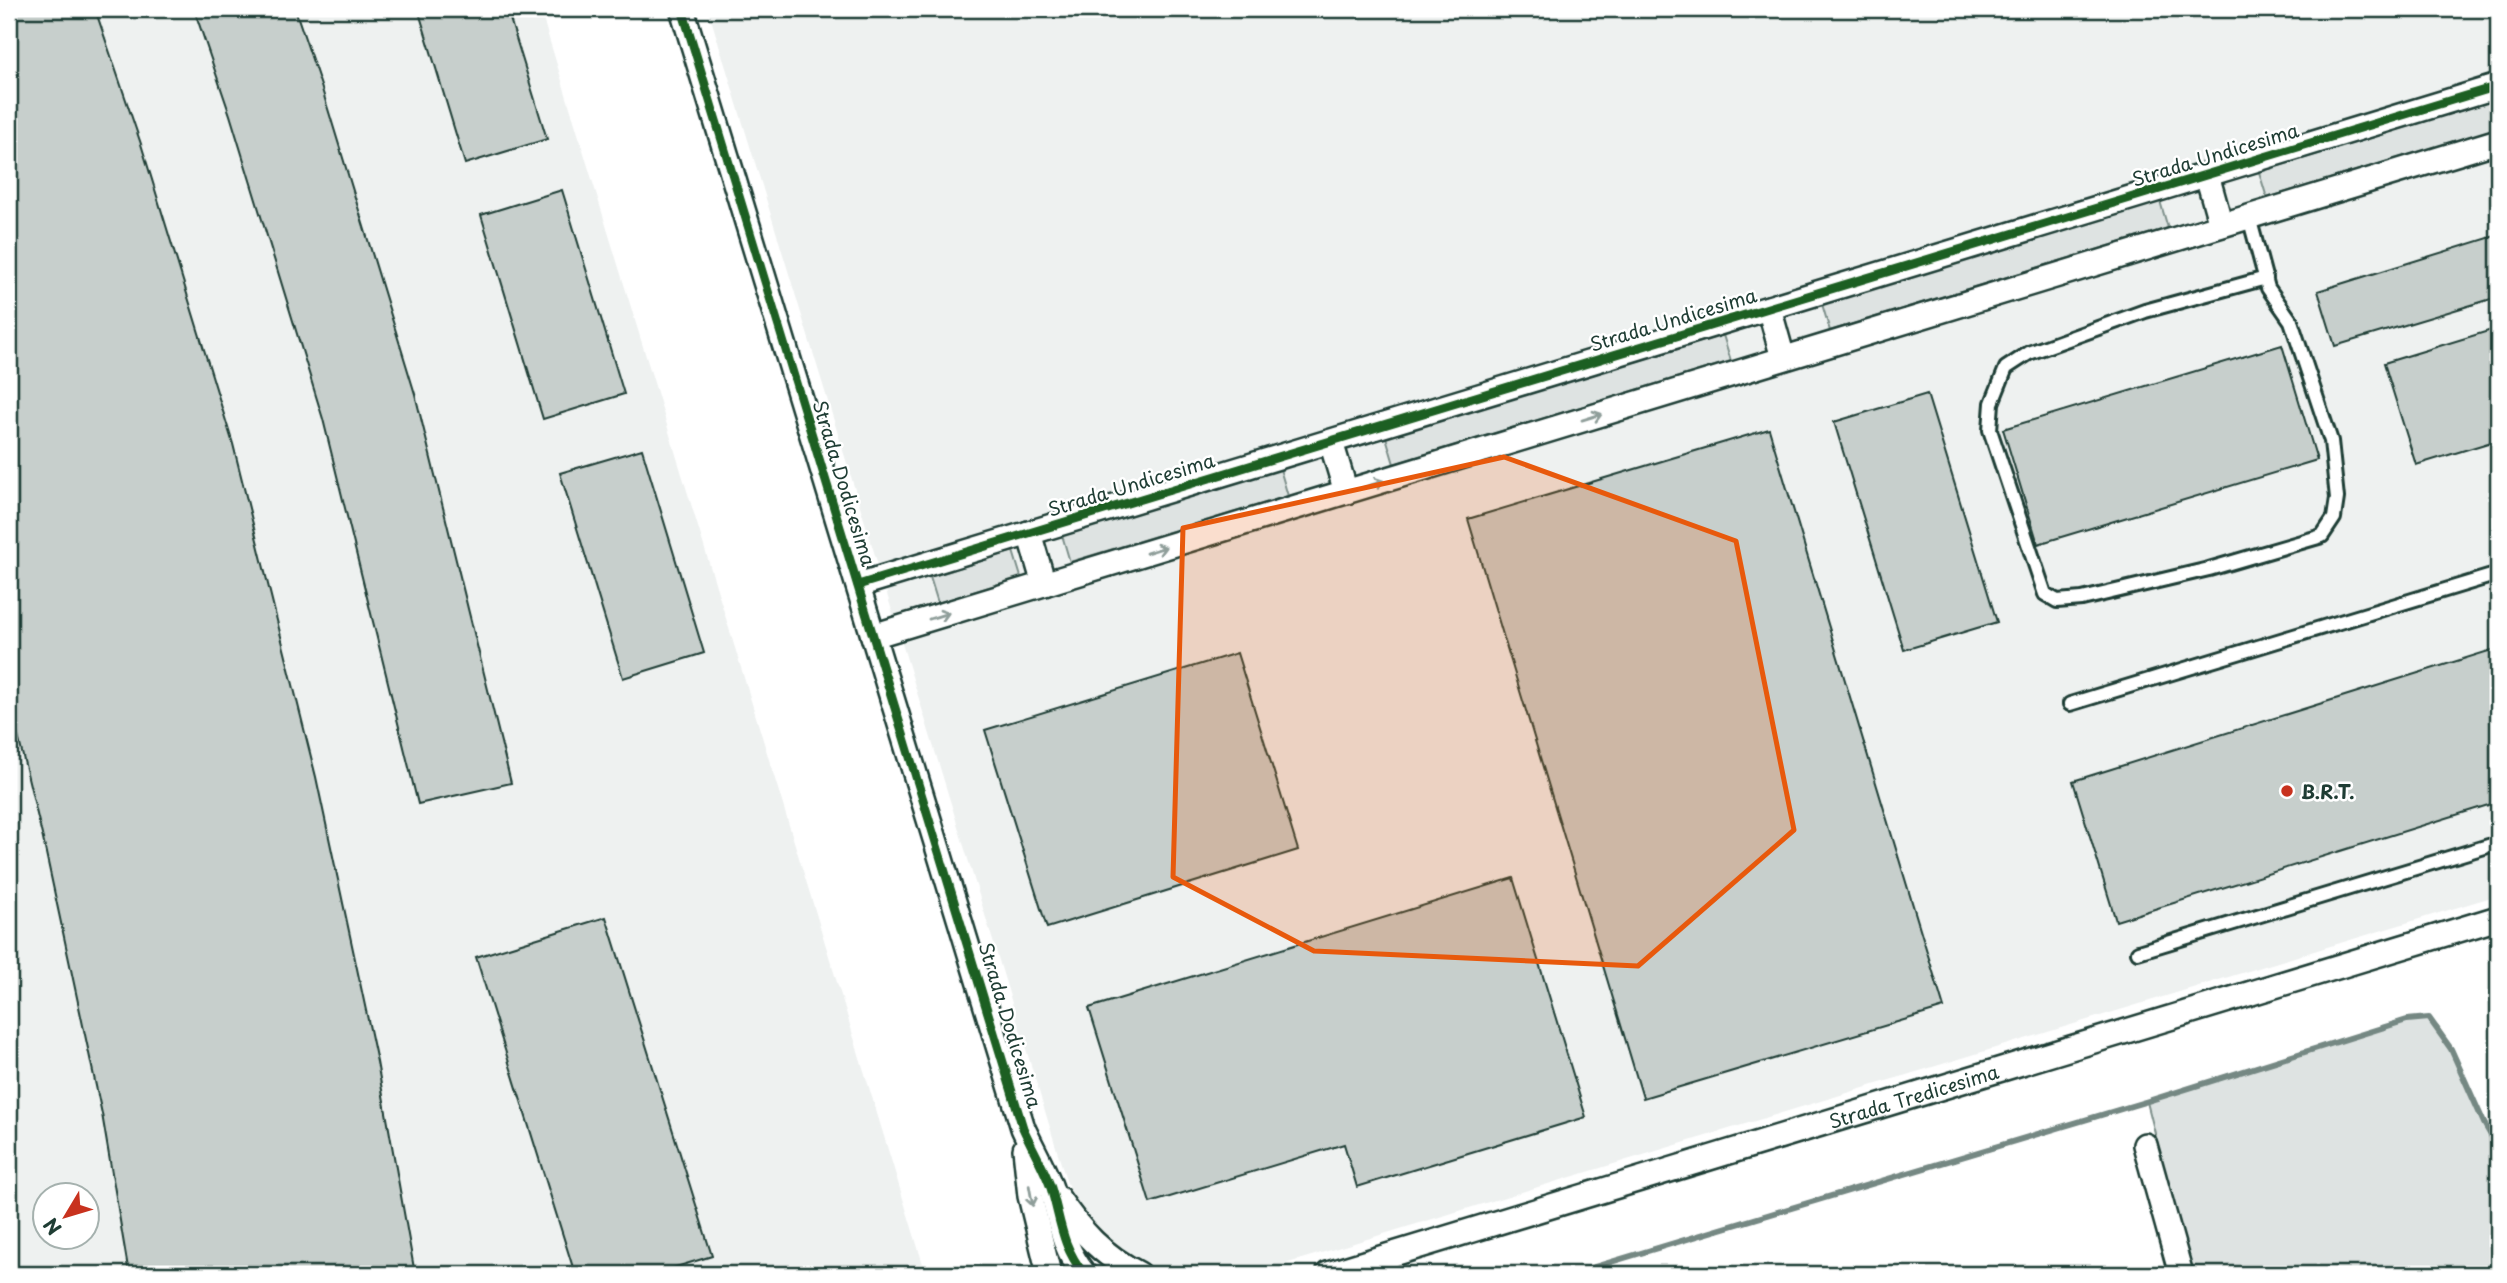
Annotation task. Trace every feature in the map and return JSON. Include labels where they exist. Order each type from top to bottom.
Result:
[{"type":"street","name":"Strada Dodicesima","points":[[682,9],[1023,1128]]},
{"type":"street","name":"Strada Undicesima","points":[[858,585],[2498,86]]},
{"type":"street","points":[[873,636],[2498,141]]},
{"type":"street","name":"Strada Undicesima","points":[[2207,176],[2221,225]]},
{"type":"street","name":"Strada Undicesima","points":[[1769,308],[1783,358]]},
{"type":"street","points":[[1331,442],[1346,492]]},
{"type":"street","name":"Strada Undicesima","points":[[1029,533],[1044,584]]},
{"type":"street","name":"Strada Tredicesima","points":[[1328,1274],[2498,918]]},
{"type":"street","points":[[1023,1128],[1050,1188],[1060,1229],[1070,1253],[1084,1274]]},
{"type":"street","points":[[1023,1128],[1030,1196],[1049,1274]]},
{"type":"street","points":[[2146,1145],[2181,1274]]},
{"type":"street","points":[[1050,1188],[1078,1228],[1100,1250],[1139,1274]]},
{"type":"lane","points":[[2249,217],[2266,278],[2268,288],[2291,321],[2331,441],[2337,498],[2334,518],[2322,536],[2209,569],[2082,599],[2057,601],[2045,594],[1990,430],[1992,403],[2006,368],[2029,353],[2145,311],[2266,278]]},
{"type":"lane","points":[[2070,704],[2498,574]]},
{"type":"lane","points":[[2138,952],[2498,843]]},
{"type":"highlighted area","points":[[1504,457],[1736,541],[1794,830],[1638,966],[1314,951],[1173,877],[1183,528]]},
{"type":"shaded area","points":[[9,9],[540,9],[926,1274],[9,1274]]},
{"type":"shaded area","points":[[708,9],[2498,9],[2498,895],[1252,1274],[1157,1274],[1139,1267],[1119,1254],[1080,1211],[1067,1183]]},
{"type":"shaded area","points":[[2498,99],[2498,128],[2267,198],[2259,172]]},
{"type":"shaded area","points":[[2160,201],[2168,228],[1830,331],[1822,304]]},
{"type":"shaded area","points":[[1723,335],[1731,361],[1394,464],[1386,437]]},
{"type":"shaded area","points":[[1280,469],[1288,496],[1070,562],[1062,535]]},
{"type":"shaded area","points":[[1013,551],[1021,577],[938,603],[930,577]]},
{"type":"shaded area","points":[[2429,1018],[2438,1027],[2451,1049],[2498,1153],[2498,1274],[2191,1274],[2147,1102],[2407,1020]]},
{"type":"building","points":[[9,9],[95,9],[141,144],[233,444],[316,777],[377,1062],[415,1274],[129,1274],[102,1114],[43,839],[9,699]]},
{"type":"building","points":[[194,9],[295,9],[415,394],[511,783],[418,804],[323,419],[230,115]]},
{"type":"building","points":[[418,9],[507,9],[547,139],[465,164]]},
{"type":"building","points":[[562,190],[624,394],[543,419],[481,215]]},
{"type":"building","points":[[2498,235],[2498,297],[2335,346],[2318,291]]},
{"type":"building","points":[[2498,328],[2498,440],[2416,465],[2384,363]]},
{"type":"building","points":[[2282,345],[2317,460],[2038,544],[2003,429]]},
{"type":"building","points":[[1927,394],[1997,622],[1904,650],[1834,422]]},
{"type":"building","points":[[1769,429],[1944,1008],[1643,1098],[1468,519]]},
{"type":"building","points":[[642,449],[704,653],[623,678],[560,473]]},
{"type":"building","name":"B.R.T.","points":[[2498,648],[2498,802],[2116,921],[2073,781]]},
{"type":"building","points":[[1237,653],[1298,850],[1047,928],[985,730]]},
{"type":"building","points":[[1513,878],[1586,1117],[1357,1187],[1344,1144],[1150,1203],[1089,1008]]},
{"type":"building","points":[[606,917],[712,1256],[653,1274],[575,1274],[476,957]]},
{"type":"waterway","points":[[1571,1274],[2148,1101],[2407,1020],[2429,1018],[2451,1049],[2498,1148]]},
{"type":"cycle path","points":[[682,9],[1023,1128],[1051,1188],[1066,1243],[1084,1274]]},
{"type":"cycle path","points":[[858,585],[2498,86]]},
{"type":"place","name":"B.R.T.","points":[[2287,791]]}]
